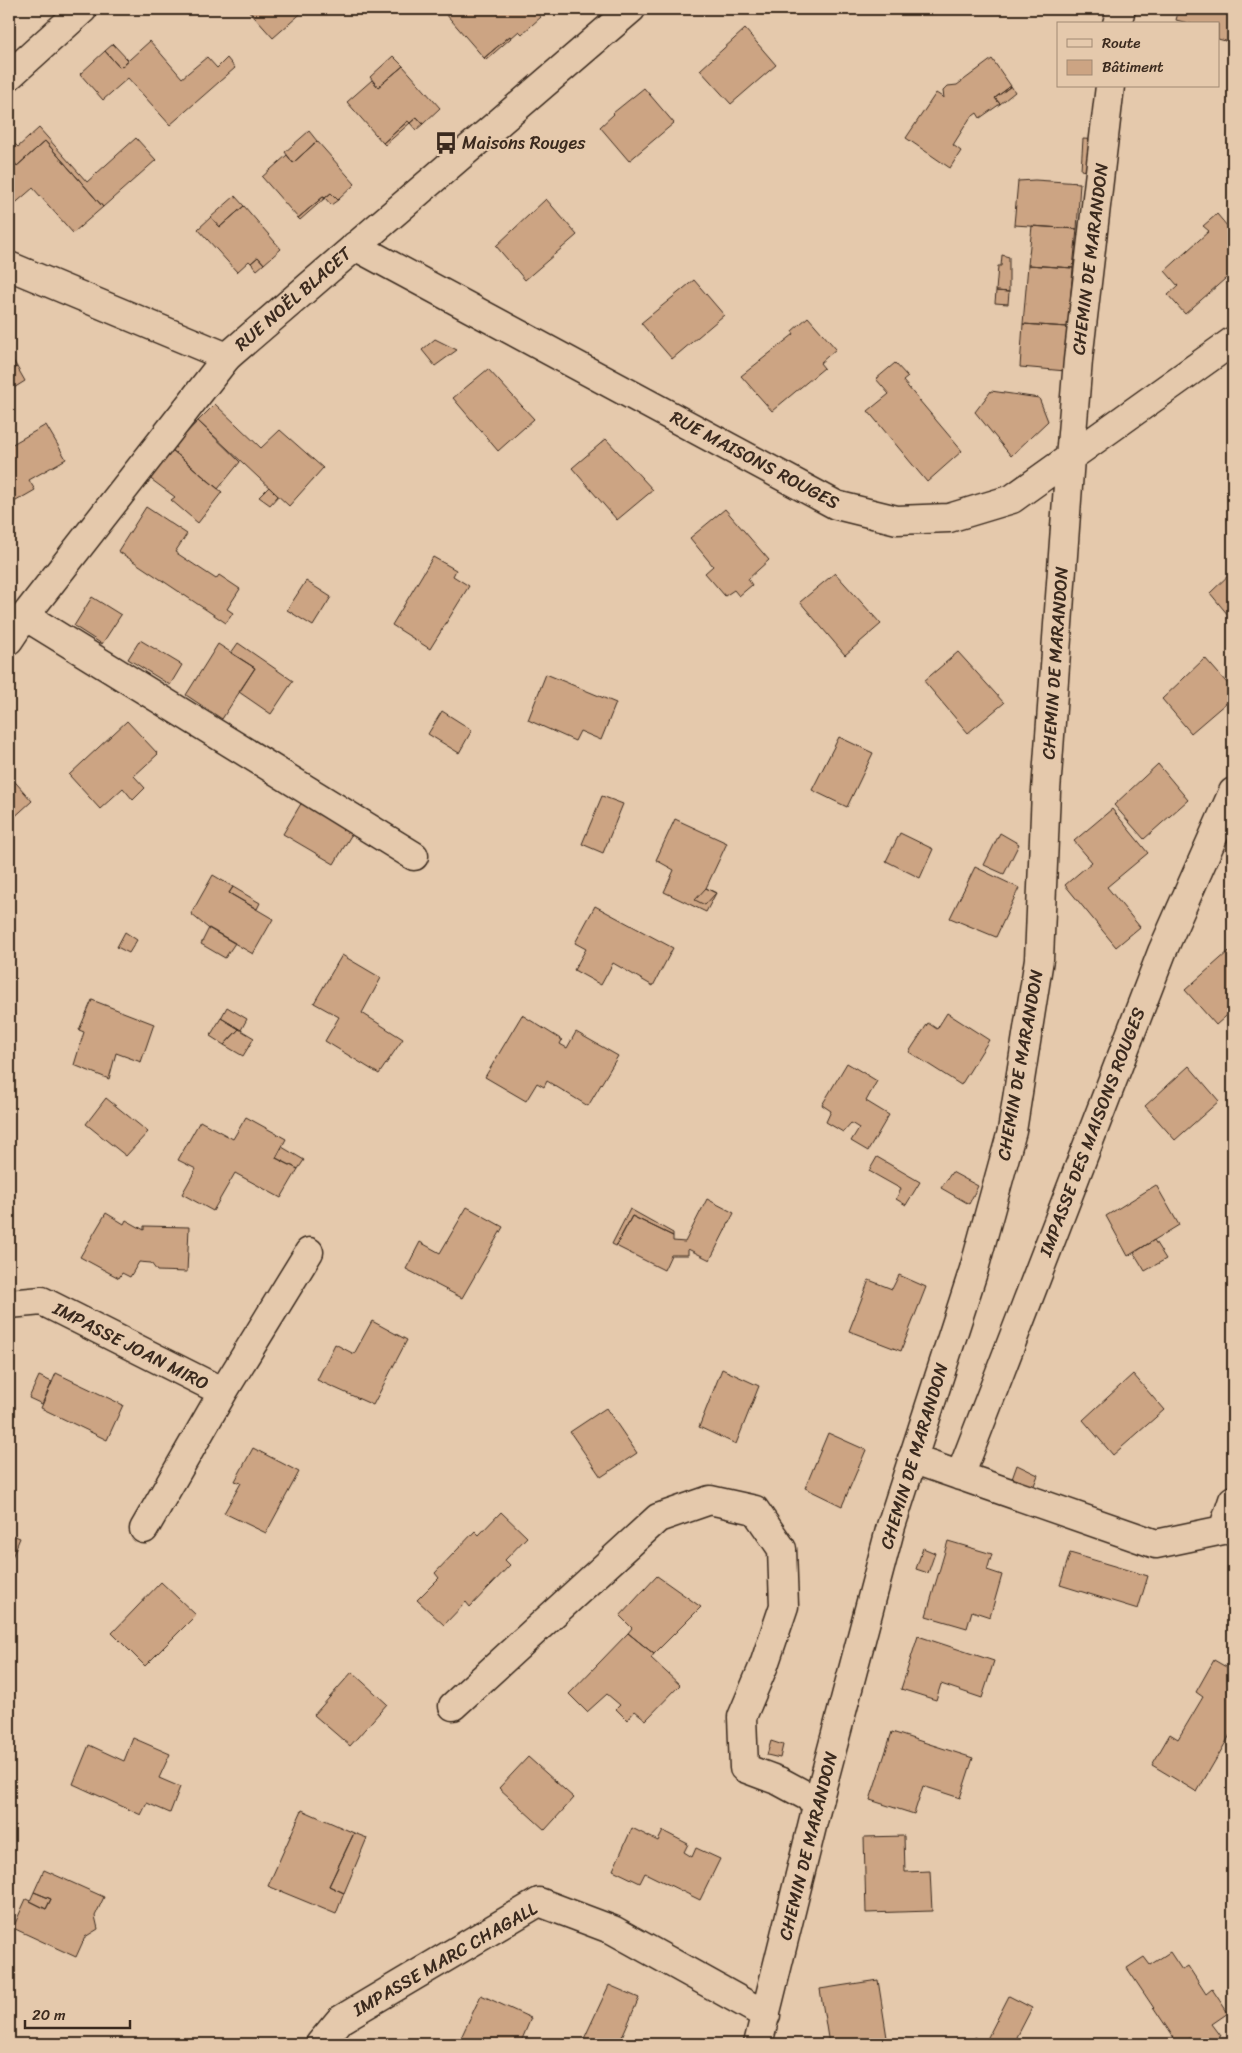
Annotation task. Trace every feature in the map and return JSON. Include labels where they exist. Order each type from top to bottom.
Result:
[{"type":"street","points":[[9,76],[83,9]]},
{"type":"street","name":"RUE NOËL BLACET","points":[[9,640],[25,616],[227,357],[631,9]]},
{"type":"street","points":[[1118,22],[1121,9]]},
{"type":"street","name":"CHEMIN DE MARANDON","points":[[758,2044],[818,1802],[890,1526],[974,1269],[1013,1121],[1038,959],[1046,791],[1078,360],[1110,88]]},
{"type":"street","name":"RUE MAISONS ROUGES","points":[[355,246],[836,505],[897,520],[949,518],[1012,499],[1233,341]]},
{"type":"street","points":[[9,266],[227,357]]},
{"type":"street","points":[[25,616],[414,856]]},
{"type":"street","name":"IMPASSE DES MAISONS ROUGES","points":[[960,1476],[1162,952],[1233,792]]},
{"type":"street","points":[[144,1529],[223,1392],[309,1252]]},
{"type":"street","name":"IMPASSE JOAN MIRO","points":[[9,1304],[42,1301],[223,1392]]},
{"type":"street","points":[[912,1459],[1156,1544],[1223,1530],[1233,1500]]},
{"type":"street","points":[[453,1706],[658,1518],[710,1500],[755,1510],[782,1548],[784,1606],[764,1665],[742,1717],[744,1768],[779,1781],[818,1802]]},
{"type":"street","name":"IMPASSE MARC CHAGALL","points":[[320,2044],[340,2020],[539,1902],[613,1930],[766,2016]]},
{"type":"building","points":[[247,9],[306,9],[273,38]]},
{"type":"building","points":[[450,9],[533,9],[541,17],[522,34],[519,31],[511,38],[510,36],[484,58],[445,13]]},
{"type":"building","points":[[1179,9],[1233,9],[1233,43],[1220,40],[1220,22],[1184,22],[1176,20]]},
{"type":"building","points":[[745,29],[776,65],[731,104],[700,70]]},
{"type":"building","points":[[510,36],[511,38],[486,60],[484,58]]},
{"type":"building","points":[[150,41],[182,78],[207,57],[217,68],[227,58],[235,68],[170,125],[128,78],[103,100],[80,74],[105,51],[120,68]]},
{"type":"building","points":[[113,44],[128,60],[120,68],[105,51]]},
{"type":"building","points":[[393,56],[403,66],[378,87],[370,77]]},
{"type":"building","points":[[992,59],[1011,86],[995,98],[1000,104],[980,118],[977,113],[970,118],[953,145],[961,151],[950,168],[906,138],[936,93],[944,98],[943,91],[948,86],[957,85]]},
{"type":"building","points":[[403,66],[440,108],[423,124],[417,117],[410,123],[408,121],[383,143],[347,102],[372,80],[378,87]]},
{"type":"building","points":[[1011,86],[1015,92],[1000,104],[995,98]]},
{"type":"building","points":[[644,88],[674,123],[629,161],[600,127],[613,113]]},
{"type":"building","points":[[417,117],[423,124],[416,130],[410,123]]},
{"type":"building","points":[[408,121],[410,123],[385,145],[383,143]]},
{"type":"building","points":[[39,128],[87,182],[136,138],[156,160],[103,207],[45,141],[17,166],[9,156],[9,138],[18,147]]},
{"type":"building","points":[[309,131],[317,141],[293,163],[285,152]]},
{"type":"building","points":[[1083,139],[1099,140],[1095,173],[1081,170]]},
{"type":"building","points":[[45,141],[103,207],[73,233],[33,188],[11,207],[9,205],[9,156],[17,166]]},
{"type":"building","points":[[317,141],[355,184],[338,200],[331,193],[325,198],[323,197],[298,218],[262,177],[287,155],[293,163]]},
{"type":"building","points":[[1035,180],[1080,183],[1077,229],[1014,225],[1018,181]]},
{"type":"building","points":[[331,193],[338,200],[331,205],[325,198]]},
{"type":"building","points":[[235,196],[244,206],[220,227],[211,217]]},
{"type":"building","points":[[323,197],[325,198],[300,220],[298,218]]},
{"type":"building","points":[[546,199],[577,235],[525,280],[496,246]]},
{"type":"building","points":[[244,206],[281,249],[264,264],[258,257],[251,263],[249,261],[237,272],[198,229],[211,217],[220,227]]},
{"type":"building","points":[[1217,214],[1233,233],[1233,272],[1185,314],[1168,295],[1178,286],[1165,271],[1209,231],[1203,226]]},
{"type":"building","points":[[1032,226],[1077,229],[1073,268],[1028,265]]},
{"type":"building","points":[[1002,255],[1009,257],[1009,292],[996,291],[998,266],[1001,266]]},
{"type":"building","points":[[258,257],[264,264],[257,270],[251,263]]},
{"type":"building","points":[[1028,265],[1073,268],[1068,327],[1023,324]]},
{"type":"building","points":[[694,280],[724,315],[672,359],[641,323]]},
{"type":"building","points":[[996,291],[1009,292],[1008,304],[995,303]]},
{"type":"building","points":[[808,317],[836,349],[820,363],[824,368],[772,411],[741,376],[794,334],[792,331]]},
{"type":"building","points":[[1023,324],[1068,327],[1066,371],[1020,367]]},
{"type":"building","points":[[435,339],[457,350],[435,366],[422,350]]},
{"type":"building","points":[[9,353],[17,367],[9,372]]},
{"type":"building","points":[[895,363],[908,377],[903,381],[962,451],[927,482],[868,411],[889,394],[876,379]]},
{"type":"building","points":[[17,367],[25,381],[9,391],[9,372]]},
{"type":"building","points":[[488,369],[534,419],[498,451],[453,398]]},
{"type":"building","points":[[991,391],[1039,398],[1048,421],[1011,456],[975,412]]},
{"type":"building","points":[[215,404],[261,448],[280,430],[323,468],[289,506],[198,421]]},
{"type":"building","points":[[198,421],[240,462],[218,489],[171,449]]},
{"type":"building","points":[[46,425],[66,459],[29,480],[35,490],[9,505],[9,446]]},
{"type":"building","points":[[606,439],[653,490],[617,520],[572,468]]},
{"type":"building","points":[[171,449],[222,492],[198,523],[171,500],[175,497],[148,477]]},
{"type":"building","points":[[269,487],[278,496],[270,505],[259,497]]},
{"type":"building","points":[[146,507],[187,534],[175,552],[216,579],[219,575],[240,589],[227,609],[233,613],[226,623],[118,551]]},
{"type":"building","points":[[725,509],[769,560],[748,579],[752,585],[739,596],[734,590],[725,596],[705,573],[713,566],[690,538]]},
{"type":"building","points":[[433,557],[456,570],[453,576],[469,586],[430,649],[392,625]]},
{"type":"building","points":[[1233,571],[1233,621],[1210,593]]},
{"type":"building","points":[[835,573],[881,624],[845,655],[800,602]]},
{"type":"building","points":[[306,581],[331,597],[313,626],[287,610]]},
{"type":"building","points":[[92,597],[121,615],[102,644],[74,626]]},
{"type":"building","points":[[140,640],[182,665],[170,685],[128,659]]},
{"type":"building","points":[[238,643],[293,681],[271,714],[239,692],[255,668],[231,653]]},
{"type":"building","points":[[218,644],[255,668],[222,719],[186,695]]},
{"type":"building","points":[[958,652],[1004,703],[968,733],[924,681]]},
{"type":"building","points":[[1205,658],[1233,690],[1233,697],[1191,733],[1162,699]]},
{"type":"building","points":[[546,674],[616,703],[601,740],[580,731],[575,741],[528,720]]},
{"type":"building","points":[[442,711],[472,730],[459,753],[428,734]]},
{"type":"building","points":[[127,721],[158,754],[134,776],[145,788],[133,800],[123,788],[100,809],[69,775]]},
{"type":"building","points":[[839,737],[873,753],[847,807],[812,790]]},
{"type":"building","points":[[1158,764],[1188,800],[1144,839],[1114,805]]},
{"type":"building","points":[[9,775],[32,801],[9,822]]},
{"type":"building","points":[[602,796],[623,804],[603,853],[582,844]]},
{"type":"building","points":[[302,802],[353,832],[334,864],[283,834]]},
{"type":"building","points":[[1112,809],[1148,853],[1107,887],[1140,927],[1116,947],[1065,885],[1092,862],[1074,841]]},
{"type":"building","points":[[675,819],[727,843],[706,888],[716,893],[706,912],[664,892],[674,870],[656,860]]},
{"type":"building","points":[[900,833],[933,849],[920,878],[886,861]]},
{"type":"building","points":[[1000,833],[1019,844],[1004,874],[984,865]]},
{"type":"building","points":[[975,867],[1019,888],[996,937],[950,918]]},
{"type":"building","points":[[213,875],[233,887],[229,893],[273,919],[253,954],[208,928],[191,914]]},
{"type":"building","points":[[233,887],[260,903],[257,909],[229,893]]},
{"type":"building","points":[[706,888],[716,893],[705,905],[695,900]]},
{"type":"building","points":[[595,906],[673,948],[653,986],[613,963],[601,985],[574,970],[586,949],[575,943]]},
{"type":"building","points":[[209,928],[235,943],[225,958],[201,944]]},
{"type":"building","points":[[125,932],[137,940],[129,953],[117,947]]},
{"type":"building","points":[[1229,951],[1233,956],[1233,1010],[1216,1025],[1185,990]]},
{"type":"building","points":[[342,955],[381,978],[362,1013],[403,1039],[379,1074],[325,1041],[339,1017],[314,1003]]},
{"type":"building","points":[[92,1000],[154,1024],[141,1062],[116,1053],[109,1079],[74,1065],[84,1032],[79,1030]]},
{"type":"building","points":[[227,1007],[247,1019],[241,1030],[221,1018]]},
{"type":"building","points":[[947,1013],[989,1040],[961,1085],[909,1052],[928,1023],[937,1029]]},
{"type":"building","points":[[522,1015],[562,1040],[560,1044],[567,1048],[576,1032],[618,1056],[588,1106],[547,1081],[544,1087],[537,1083],[526,1101],[485,1077]]},
{"type":"building","points":[[221,1018],[239,1029],[224,1045],[210,1036]]},
{"type":"building","points":[[239,1029],[254,1038],[243,1056],[224,1045]]},
{"type":"building","points":[[847,1063],[877,1081],[866,1101],[889,1115],[868,1151],[851,1141],[859,1128],[851,1123],[843,1132],[826,1122],[831,1111],[822,1105]]},
{"type":"building","points":[[1189,1066],[1219,1101],[1175,1140],[1145,1106]]},
{"type":"building","points":[[106,1098],[148,1132],[126,1156],[86,1124]]},
{"type":"building","points":[[246,1117],[286,1139],[276,1158],[298,1169],[281,1198],[235,1173],[213,1211],[182,1194],[196,1169],[178,1160],[200,1121],[233,1139]]},
{"type":"building","points":[[282,1147],[304,1160],[298,1169],[276,1158]]},
{"type":"building","points":[[877,1157],[920,1182],[906,1205],[896,1199],[901,1189],[869,1171]]},
{"type":"building","points":[[952,1172],[978,1186],[969,1204],[941,1188]]},
{"type":"building","points":[[1156,1185],[1179,1225],[1128,1256],[1106,1216]]},
{"type":"building","points":[[707,1199],[734,1213],[710,1260],[688,1249],[688,1255],[671,1255],[664,1270],[616,1246],[632,1216],[673,1236],[673,1241],[685,1242]]},
{"type":"building","points":[[467,1207],[503,1227],[462,1298],[406,1269],[420,1242],[440,1253]]},
{"type":"building","points":[[630,1209],[673,1233],[673,1236],[632,1216],[616,1246],[612,1244]]},
{"type":"building","points":[[106,1213],[124,1224],[126,1220],[144,1230],[144,1226],[189,1227],[187,1272],[157,1271],[151,1263],[139,1262],[130,1277],[122,1273],[119,1278],[80,1257]]},
{"type":"building","points":[[1154,1240],[1166,1259],[1145,1271],[1134,1253]]},
{"type":"building","points":[[899,1275],[926,1287],[901,1351],[849,1331],[869,1280],[892,1289]]},
{"type":"building","points":[[372,1321],[407,1340],[373,1405],[317,1380],[335,1344],[354,1354]]},
{"type":"building","points":[[722,1369],[759,1386],[736,1444],[699,1427]]},
{"type":"building","points":[[56,1373],[123,1405],[107,1440],[41,1408]]},
{"type":"building","points":[[1133,1374],[1164,1410],[1113,1455],[1083,1420]]},
{"type":"building","points":[[39,1376],[52,1382],[42,1404],[29,1398]]},
{"type":"building","points":[[606,1408],[637,1453],[601,1477],[570,1432]]},
{"type":"building","points":[[828,1433],[866,1450],[842,1506],[805,1488]]},
{"type":"building","points":[[253,1448],[299,1472],[266,1533],[224,1513],[241,1483],[235,1481]]},
{"type":"building","points":[[1017,1465],[1038,1475],[1033,1488],[1012,1479]]},
{"type":"building","points":[[501,1512],[527,1537],[505,1560],[510,1565],[470,1607],[466,1602],[444,1625],[417,1600],[439,1578],[435,1573],[475,1531],[479,1535]]},
{"type":"building","points":[[10,1534],[20,1538],[10,1562],[9,1537]]},
{"type":"building","points":[[948,1541],[992,1554],[987,1570],[1002,1575],[990,1617],[972,1611],[967,1628],[926,1616]]},
{"type":"building","points":[[923,1548],[935,1553],[928,1573],[916,1569]]},
{"type":"building","points":[[1070,1553],[1148,1576],[1138,1609],[1060,1585]]},
{"type":"building","points":[[657,1576],[701,1607],[654,1654],[628,1633],[632,1628],[620,1616]]},
{"type":"building","points":[[161,1582],[196,1615],[145,1666],[112,1633]]},
{"type":"building","points":[[628,1633],[654,1654],[651,1658],[680,1685],[646,1720],[635,1711],[627,1720],[616,1709],[620,1705],[607,1694],[587,1712],[569,1694]]},
{"type":"building","points":[[918,1636],[994,1661],[982,1698],[941,1684],[936,1700],[901,1689]]},
{"type":"building","points":[[1214,1660],[1233,1671],[1233,1730],[1197,1792],[1152,1765],[1170,1734],[1178,1739],[1203,1697],[1196,1692]]},
{"type":"building","points":[[352,1672],[387,1704],[350,1746],[314,1715]]},
{"type":"building","points":[[892,1732],[973,1758],[960,1798],[923,1786],[914,1814],[870,1800]]},
{"type":"building","points":[[133,1738],[170,1754],[159,1778],[180,1787],[170,1813],[147,1803],[141,1815],[73,1784],[89,1745],[124,1761]]},
{"type":"building","points":[[771,1741],[783,1745],[780,1758],[767,1755]]},
{"type":"building","points":[[528,1757],[574,1798],[545,1830],[499,1788]]},
{"type":"building","points":[[302,1810],[354,1833],[329,1886],[344,1893],[336,1914],[268,1886]]},
{"type":"building","points":[[632,1828],[658,1841],[663,1831],[688,1844],[684,1852],[692,1857],[696,1848],[720,1859],[700,1900],[645,1873],[640,1883],[613,1870]]},
{"type":"building","points":[[354,1833],[367,1838],[344,1893],[329,1886]]},
{"type":"building","points":[[904,1836],[905,1872],[930,1871],[932,1911],[866,1913],[864,1837]]},
{"type":"building","points":[[44,1870],[104,1897],[95,1916],[98,1929],[85,1937],[76,1957],[13,1928],[26,1899],[46,1909],[51,1899],[34,1892]]},
{"type":"building","points":[[34,1892],[51,1899],[46,1909],[30,1901]]},
{"type":"building","points":[[1170,1952],[1182,1970],[1188,1966],[1206,1994],[1212,1989],[1228,2013],[1212,2024],[1221,2036],[1209,2044],[1194,2044],[1189,2038],[1178,2044],[1127,1968],[1144,1957],[1150,1965]]},
{"type":"building","points":[[878,1980],[888,2044],[829,2044],[820,1989]]},
{"type":"building","points":[[609,1985],[639,1998],[621,2039],[583,2041]]},
{"type":"building","points":[[481,1995],[531,2018],[520,2044],[458,2044]]},
{"type":"building","points":[[1009,1996],[1032,2008],[1017,2037],[1024,2044],[971,2044],[975,2037],[985,2043]]},
{"type":"place","name":"Maisons Rouges","points":[[446,143]]}]
